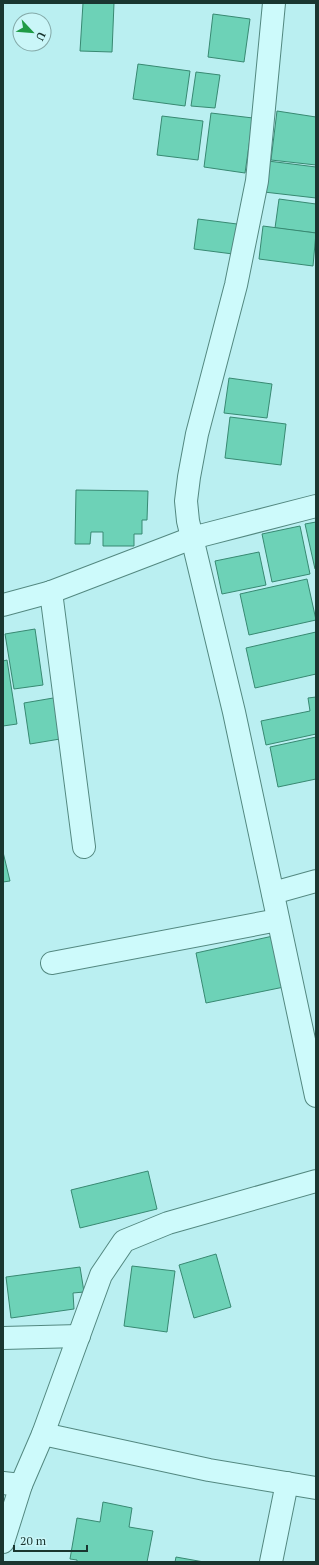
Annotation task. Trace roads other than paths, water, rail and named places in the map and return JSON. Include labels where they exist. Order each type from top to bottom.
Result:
[{"type":"street","points":[[274,3],[257,181],[236,285],[197,434],[186,501],[188,521],[234,712],[274,893],[278,920],[316,1096]]},
{"type":"street","points":[[3,605],[51,592],[192,538],[316,506]]},
{"type":"street","points":[[51,592],[84,847]]},
{"type":"street","points":[[274,893],[316,881]]},
{"type":"street","points":[[52,963],[278,920]]},
{"type":"street","points":[[3,1542],[12,1484],[43,1434],[101,1275],[124,1241],[168,1223],[316,1181]]},
{"type":"street","points":[[3,1338],[79,1336]]},
{"type":"street","points":[[43,1434],[209,1470],[316,1488]]},
{"type":"street","points":[[271,1562],[287,1483]]}]
